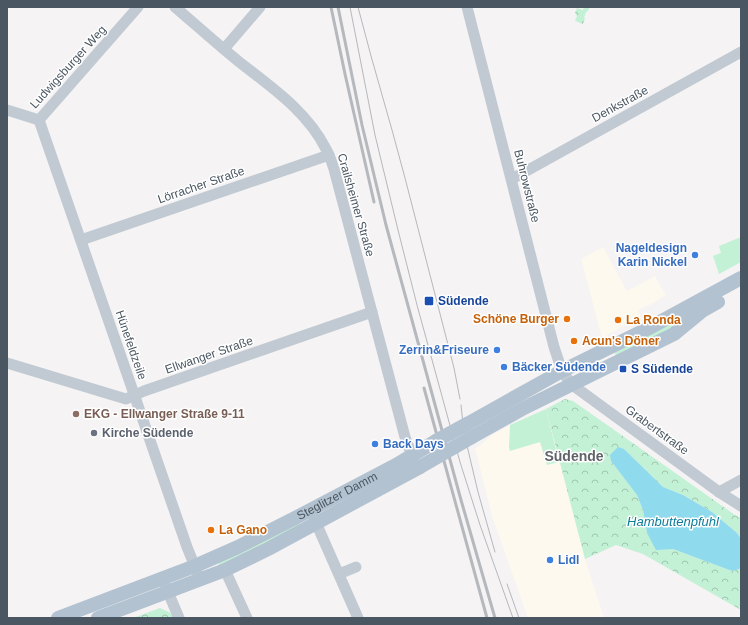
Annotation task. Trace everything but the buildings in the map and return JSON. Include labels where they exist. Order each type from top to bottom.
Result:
[{"type":"main road","name":"Steglitzer Damm","points":[[58,618],[195,566],[254,540],[562,371],[650,328],[741,278]]},
{"type":"main road","name":"Steglitzer Damm","points":[[98,618],[225,570],[268,549],[419,468],[524,408],[674,334],[702,310],[741,289]]},
{"type":"street","name":"Ludwigsburger Weg","points":[[7,110],[39,120],[138,7]]},
{"type":"street","name":"Crailsheimer Straße","points":[[175,7],[224,49],[283,96],[309,123],[329,155],[405,437],[415,453],[419,468]]},
{"type":"street","points":[[224,49],[260,7]]},
{"type":"street","name":"Buhrowstraße","points":[[467,7],[554,347],[562,371]]},
{"type":"street","name":"Denkstraße","points":[[512,179],[741,52]]},
{"type":"street","name":"Hünefeldzeile","points":[[39,120],[187,547],[200,579]]},
{"type":"street","name":"Lörracher Straße","points":[[81,240],[329,155]]},
{"type":"street","name":"Ellwanger Straße","points":[[7,363],[126,399],[144,391],[372,312]]},
{"type":"street","points":[[605,351],[612,364]]},
{"type":"street","name":"Grabertstraße","points":[[562,371],[571,384],[719,492],[741,506]]},
{"type":"street","points":[[489,411],[489,427]]},
{"type":"street","points":[[719,492],[741,480]]},
{"type":"street","points":[[310,510],[358,618]]},
{"type":"street","points":[[339,574],[356,567]]},
{"type":"street","points":[[225,570],[247,618]]},
{"type":"street","points":[[162,578],[179,618]]},
{"type":"shaded area","points":[[603,247],[627,291],[655,276],[666,295],[650,305],[638,310],[641,316],[602,338],[581,259]]},
{"type":"shaded area","points":[[546,409],[585,559],[604,618],[528,618],[492,516],[475,448],[481,445],[492,435],[510,425]]},
{"type":"green space","points":[[584,7],[590,7],[586,12],[583,24],[575,21],[577,16],[575,13],[577,8],[583,10]]},
{"type":"green space","points":[[741,237],[741,262],[719,274],[713,256],[721,253],[719,246]]},
{"type":"green space","points":[[692,313],[675,326],[616,355],[614,352]]},
{"type":"green space","points":[[565,399],[573,401],[741,518],[741,539],[737,533],[712,512],[683,495],[663,487],[624,449],[611,461],[637,495],[643,510],[647,533],[673,549],[732,571],[741,567],[741,610],[643,554],[616,545],[585,559],[546,409]]},
{"type":"green space","points":[[546,409],[559,462],[547,465],[540,442],[510,451],[509,448],[510,425]]},
{"type":"green space","points":[[298,522],[301,527],[220,567],[217,561]]},
{"type":"green space","points":[[160,608],[173,614],[174,618],[133,618]]},
{"type":"water","name":"Hambuttenpfuhl","points":[[618,447],[624,449],[663,487],[683,495],[712,512],[737,533],[741,539],[741,567],[732,571],[673,549],[656,550],[647,533],[643,510],[637,495],[611,461],[610,455]]},
{"type":"tram line","points":[[350,7],[375,135],[417,305],[460,462],[480,525],[513,618]]},
{"type":"tram line","points":[[358,7],[405,178],[454,368],[460,399]]},
{"type":"tram line","points":[[461,405],[464,433],[478,492],[495,552]]},
{"type":"tram line","points":[[507,584],[519,618]]},
{"type":"railway","points":[[331,7],[374,202]]},
{"type":"railway","points":[[338,7],[362,125],[386,225],[461,500],[495,618]]},
{"type":"railway","points":[[424,388],[487,618]]},
{"type":"place","name":"Nageldesign Karin Nickel","points":[[695,255]]},
{"type":"place","name":"Südende","points":[[429,301]]},
{"type":"place","name":"Schöne Burger","points":[[567,319]]},
{"type":"place","name":"La Ronda","points":[[618,320]]},
{"type":"place","name":"Acun's Döner","points":[[574,341]]},
{"type":"place","name":"Zerrin&Friseure","points":[[497,350]]},
{"type":"place","name":"Bäcker Südende","points":[[504,367]]},
{"type":"place","name":"S Südende","points":[[623,369]]},
{"type":"place","name":"EKG - Ellwanger Straße 9-11","points":[[76,414]]},
{"type":"place","name":"Kirche Südende","points":[[94,433]]},
{"type":"place","name":"Back Days","points":[[375,444]]},
{"type":"place","name":"La Gano","points":[[211,530]]},
{"type":"place","name":"Lidl","points":[[550,560]]},
{"type":"district","name":"Südende","points":[[574,456]]}]
